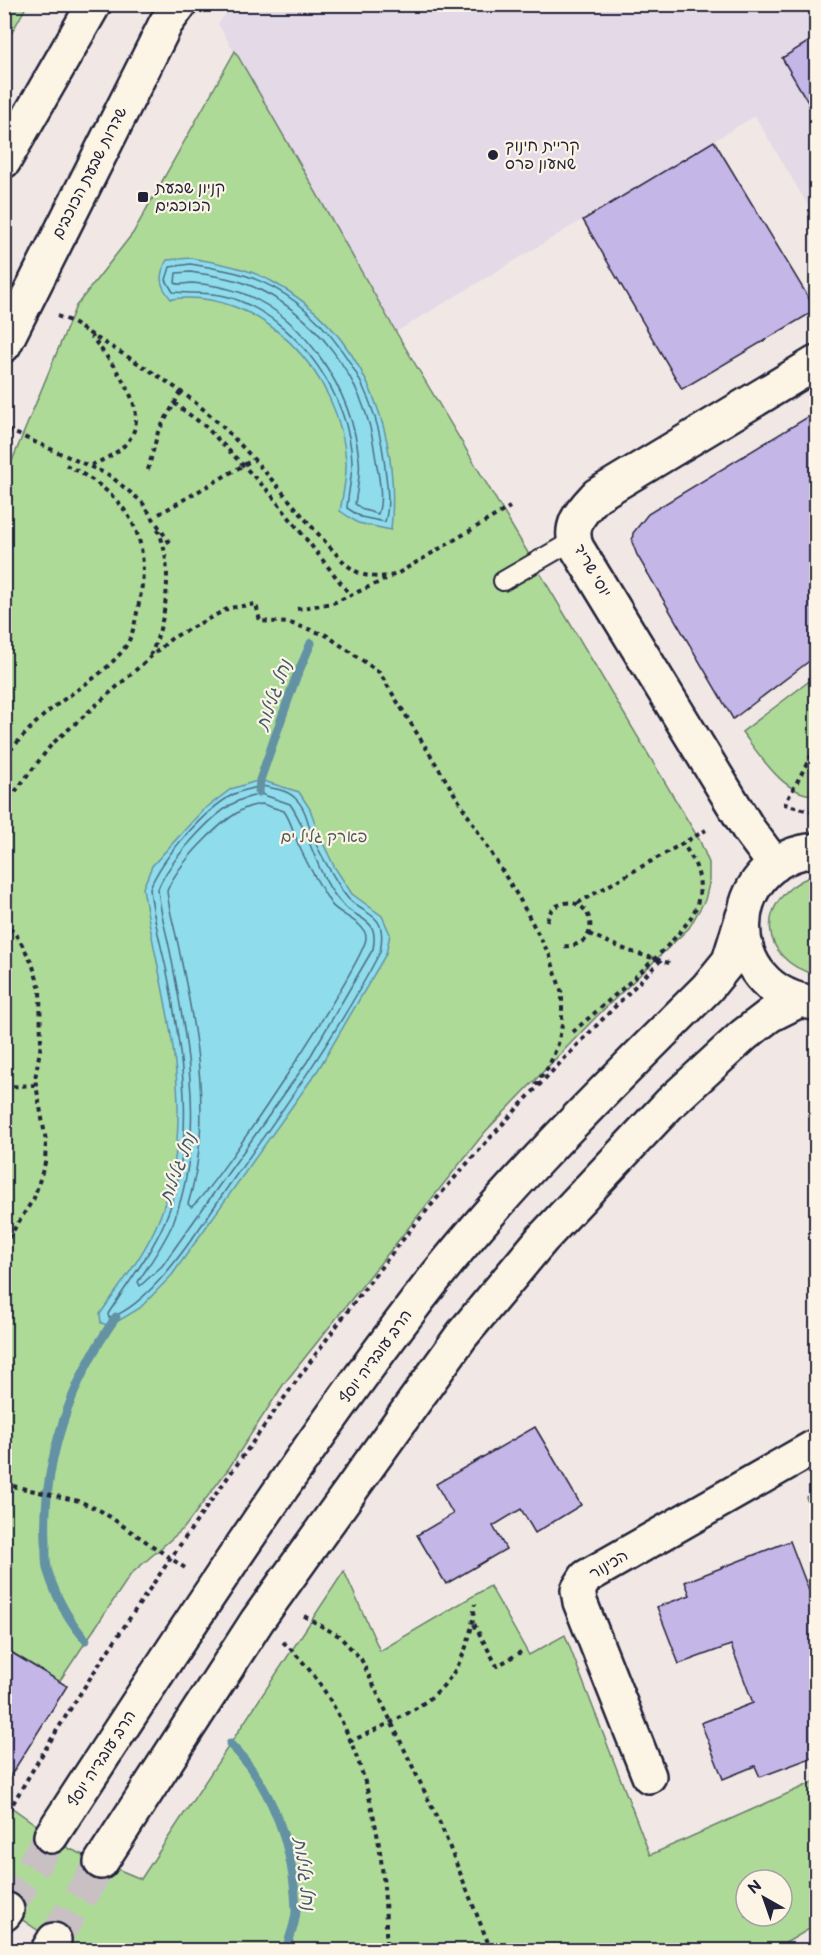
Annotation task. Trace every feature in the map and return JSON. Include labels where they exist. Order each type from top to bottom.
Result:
[{"type":"street","points":[[4,161],[94,4]]},
{"type":"street","name":"שדרות שבעת הכוכבים","points":[[4,345],[166,23],[180,4]]},
{"type":"street","name":"יוסי שריד","points":[[775,865],[750,830],[574,540],[572,532],[577,518],[597,495],[816,363]]},
{"type":"street","name":"הרב עובדיה יוסף","points":[[51,1836],[212,1589],[418,1299],[509,1191],[707,987],[729,961],[750,893],[764,873],[803,851],[816,850]]},
{"type":"street","points":[[743,916],[744,938],[749,959],[761,978],[778,992],[811,1003]]},
{"type":"street","points":[[101,1862],[257,1621],[462,1335],[542,1239],[670,1103],[744,1035],[770,1015],[811,1003]]},
{"type":"street","name":"הכינור","points":[[649,1776],[580,1602],[578,1590],[586,1577],[816,1446]]},
{"type":"lane","points":[[503,581],[574,540]]},
{"type":"path","points":[[57,316],[88,332],[181,392],[254,459],[339,557],[359,573],[374,579],[395,575]]},
{"type":"path","points":[[88,332],[117,370],[128,390],[137,425],[133,438],[122,450],[90,465]]},
{"type":"path","points":[[148,470],[158,432],[181,392]]},
{"type":"path","points":[[174,403],[206,427],[242,465],[303,533],[351,596]]},
{"type":"path","points":[[8,430],[90,465],[109,476],[142,502],[171,545]]},
{"type":"path","points":[[159,514],[254,459]]},
{"type":"path","points":[[4,757],[48,712],[113,662],[124,649],[134,631],[145,566],[140,535],[127,510],[95,482],[62,463]]},
{"type":"path","points":[[142,502],[159,532],[166,577],[158,639],[148,659]]},
{"type":"path","points":[[297,609],[333,603],[395,575],[510,507]]},
{"type":"path","points":[[4,806],[52,744],[172,638],[199,622],[229,608],[256,603],[260,621],[290,623],[326,635],[379,672],[529,916],[558,976],[562,994],[562,1025],[549,1066],[523,1102]]},
{"type":"path","points":[[816,747],[785,804],[816,813]]},
{"type":"path","points":[[4,816],[11,796]]},
{"type":"path","points":[[547,921],[550,911],[555,906],[570,902],[578,903],[706,830]]},
{"type":"path","points":[[573,1032],[681,931],[697,907],[700,887],[699,872],[695,860],[683,844]]},
{"type":"path","points":[[560,946],[575,946],[589,934],[590,920],[578,903]]},
{"type":"path","points":[[4,905],[9,924],[33,963],[40,989],[41,1044],[35,1085],[44,1124],[45,1163],[34,1198],[4,1245]]},
{"type":"path","points":[[4,921],[9,924]]},
{"type":"path","points":[[589,934],[672,964]]},
{"type":"path","points":[[4,1818],[38,1761],[170,1558],[328,1336],[409,1232],[523,1102],[661,960]]},
{"type":"path","points":[[4,1087],[35,1085]]},
{"type":"path","points":[[4,1485],[79,1501],[123,1523],[212,1589]]},
{"type":"path","points":[[349,1742],[421,1706],[444,1686],[466,1648],[473,1623],[475,1604]]},
{"type":"path","points":[[304,1616],[350,1645],[361,1659],[442,1828],[491,1950]]},
{"type":"path","points":[[257,1621],[284,1643],[318,1680],[349,1742],[374,1816],[384,1873],[386,1950]]},
{"type":"path","points":[[473,1623],[497,1666],[521,1652]]},
{"type":"shaded area","name":"קריית חינוך שמעון פרס","points":[[233,4],[816,5],[816,219],[755,116],[396,332],[218,24]]},
{"type":"green space","points":[[4,5],[27,5],[5,45]]},
{"type":"green space","name":"פארק גליל ים","points":[[235,51],[396,332],[700,841],[709,863],[709,884],[705,900],[689,928],[596,1017],[485,1132],[283,1385],[229,1468],[184,1528],[131,1574],[59,1682],[5,1648],[5,478],[76,306],[133,233]]},
{"type":"green space","points":[[816,676],[816,795],[804,794],[783,782],[742,732]]},
{"type":"green space","points":[[809,877],[816,877],[816,975],[797,967],[783,957],[774,943],[770,929],[772,914],[779,900],[791,887]]},
{"type":"green space","points":[[816,1491],[816,1525],[806,1497]]},
{"type":"green space","points":[[344,1571],[380,1651],[490,1586],[529,1655],[565,1635],[650,1855],[816,1781],[816,1925],[774,1950],[67,1950],[5,1908],[4,1802],[70,1849],[141,1879]]},
{"type":"water","points":[[191,258],[223,264],[273,282],[304,303],[331,328],[353,356],[370,388],[382,421],[389,457],[392,493],[391,530],[358,523],[340,511],[346,461],[340,428],[329,397],[312,368],[290,343],[265,322],[236,307],[204,299],[171,299],[167,294],[162,285],[161,276],[167,260]]},
{"type":"water","points":[[260,780],[299,792],[310,809],[335,868],[352,894],[382,916],[390,934],[386,954],[318,1070],[172,1275],[140,1308],[110,1326],[101,1323],[100,1314],[133,1267],[155,1230],[172,1176],[177,1135],[178,1094],[174,1052],[143,888],[152,866],[202,811],[231,789]]},
{"type":"building","points":[[816,37],[816,116],[782,58]]},
{"type":"building","points":[[714,141],[816,310],[682,389],[583,220]]},
{"type":"building","points":[[816,412],[816,656],[733,719],[637,555],[632,542],[633,533],[648,514]]},
{"type":"building","points":[[535,1427],[581,1505],[535,1533],[521,1509],[493,1526],[506,1549],[446,1584],[417,1535],[453,1514],[436,1484]]},
{"type":"building","points":[[790,1541],[816,1609],[816,1756],[760,1777],[755,1766],[723,1779],[701,1723],[753,1703],[731,1645],[679,1664],[657,1607],[690,1595],[685,1582]]},
{"type":"building","points":[[4,1648],[67,1686],[4,1786]]},
{"type":"waterway","name":"נחל גלילות","points":[[259,792],[260,780],[295,680],[311,643]]},
{"type":"waterway","name":"נחל גלילות","points":[[86,1640],[64,1608],[48,1572],[46,1511],[55,1452],[73,1395],[100,1342],[116,1317]]},
{"type":"waterway","name":"נחל גלילות","points":[[230,1744],[258,1779],[269,1799],[286,1842],[296,1910],[286,1950]]},
{"type":"tunnel","points":[[7,1910],[51,1836]]},
{"type":"tunnel","points":[[54,1940],[101,1862]]},
{"type":"place","name":"קריית חינוך שמעון פרס","points":[[493,155]]},
{"type":"place","name":"קניון שבעת הכוכבים","points":[[143,197]]}]
